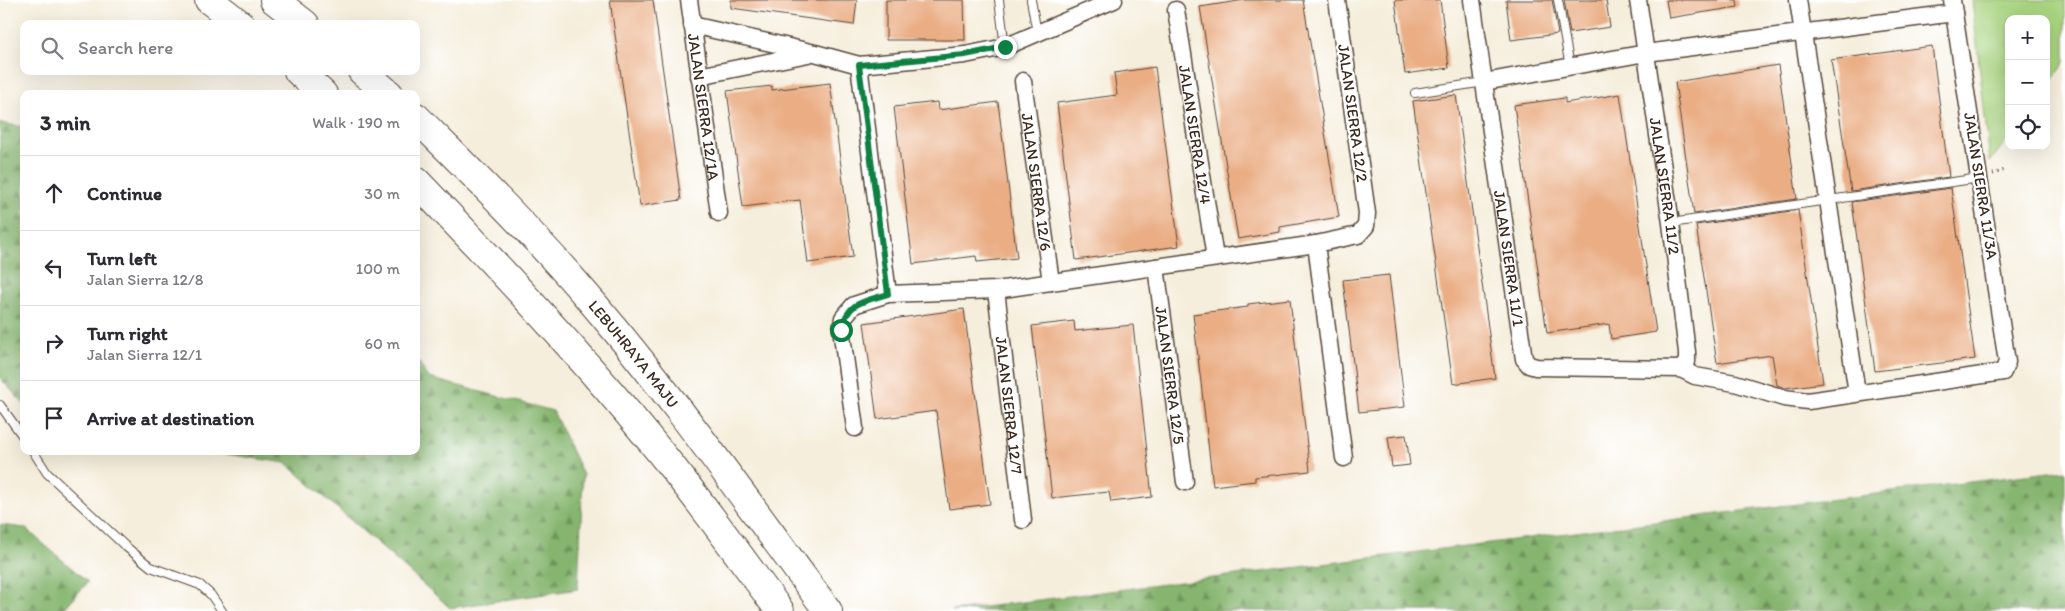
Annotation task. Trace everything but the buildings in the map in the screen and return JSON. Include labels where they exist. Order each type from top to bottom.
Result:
[{"type":"highway","points":[[209,0],[235,20]]},
{"type":"highway","points":[[274,0],[299,20]]},
{"type":"highway","points":[[303,75],[319,90]]},
{"type":"highway","points":[[367,75],[384,90]]},
{"type":"highway","name":"LEBUHRAYA MAJU","points":[[420,121],[496,198],[586,295],[669,396],[828,611]]},
{"type":"highway","points":[[420,185],[558,335],[633,420],[687,486],[780,611]]},
{"type":"street","name":"JALAN SIERRA 12/1A","points":[[689,0],[719,213]]},
{"type":"street","points":[[692,25],[859,65],[965,55],[1005,47],[1114,0]]},
{"type":"street","name":"JALAN SIERRA 12/2","points":[[1316,244],[1358,235],[1366,226],[1367,213],[1336,0]]},
{"type":"street","name":"JALAN SIERRA 11/1","points":[[1472,0],[1524,359],[1529,365],[1536,367],[1681,370],[1695,376],[1735,383],[1784,398],[1808,401],[2003,372]]},
{"type":"street","name":"JALAN SIERRA 11/2","points":[[1638,0],[1671,223],[1687,352],[1687,362],[1681,370]]},
{"type":"street","points":[[1798,0],[1857,393]]},
{"type":"street","points":[[1484,82],[1646,53],[1803,32],[1953,6]]},
{"type":"street","name":"JALAN SIERRA 11/3A","points":[[1953,6],[2005,349],[2006,362],[2003,372]]},
{"type":"street","name":"JALAN SIERRA 12/4","points":[[1176,10],[1215,258]]},
{"type":"street","points":[[699,76],[815,53]]},
{"type":"street","points":[[859,65],[888,294]]},
{"type":"street","name":"JALAN SIERRA 12/6","points":[[1023,82],[1051,282]]},
{"type":"street","points":[[855,428],[841,330],[844,318],[854,305],[888,294],[996,290],[1316,244],[1344,458]]},
{"type":"street","name":"JALAN SIERRA 12/5","points":[[1156,267],[1184,482]]},
{"type":"street","name":"JALAN SIERRA 12/7","points":[[996,290],[1023,520]]},
{"type":"lane","points":[[998,0],[1005,47]]},
{"type":"lane","points":[[1031,0],[1037,33]]},
{"type":"lane","points":[[1558,0],[1570,67]]},
{"type":"lane","points":[[1415,93],[1484,82]]},
{"type":"lane","points":[[1671,223],[1980,178]]},
{"type":"lane","points":[[0,404],[20,432]]},
{"type":"lane","points":[[36,455],[47,473],[125,546],[151,567],[200,585],[211,595],[222,611]]},
{"type":"green space","points":[[1972,0],[2065,0],[2065,62],[2050,82],[2050,15],[2005,15],[2005,142],[1990,162]]},
{"type":"green space","points":[[0,123],[20,126],[20,400],[0,378]]},
{"type":"green space","points":[[420,364],[429,378],[553,411],[583,475],[578,589],[450,608],[286,463],[233,455],[420,455]]},
{"type":"green space","points":[[2065,470],[2065,611],[952,611]]},
{"type":"green space","points":[[0,525],[25,528],[88,582],[62,611],[0,611]]},
{"type":"route","points":[[841,330],[844,318],[854,305],[888,294],[859,65],[965,55],[1005,47]]}]
